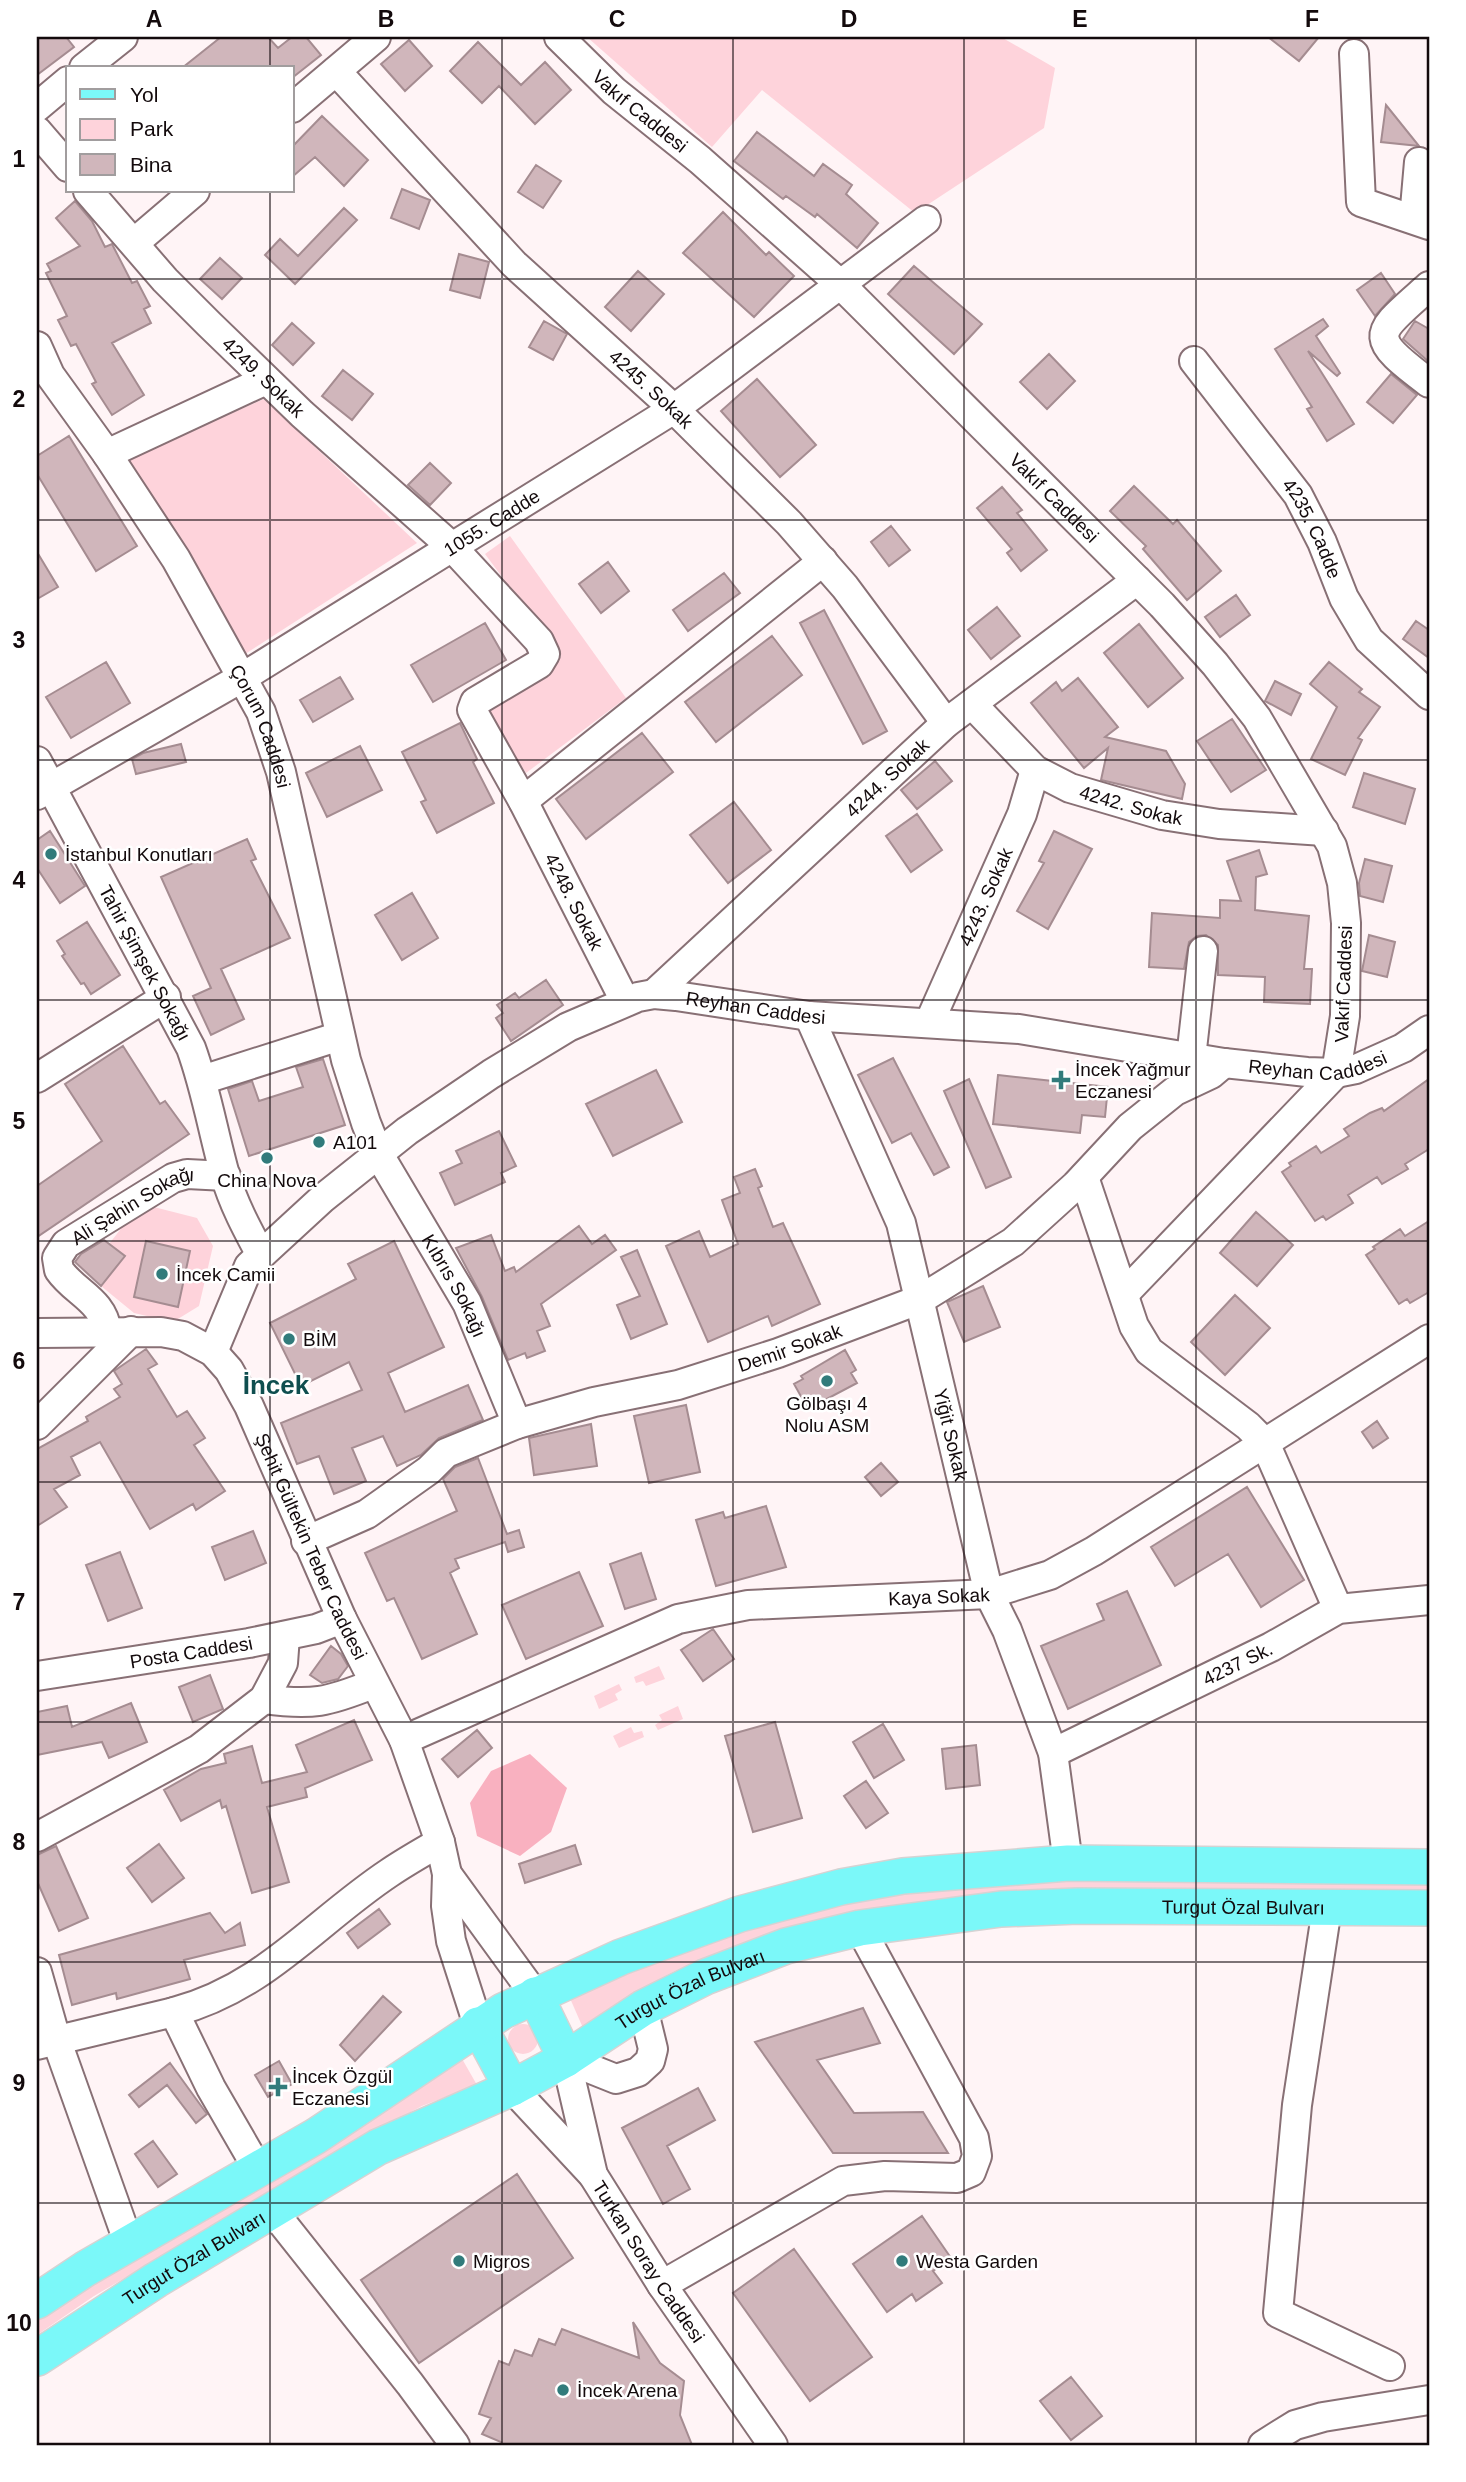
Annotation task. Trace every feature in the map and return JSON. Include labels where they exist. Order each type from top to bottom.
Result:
[{"type":"main road","points":[[37,2301],[371,2102],[478,2025],[535,1995],[694,1929],[817,1893],[903,1876],[1068,1863],[1429,1867]]},
{"type":"main road","name":"Turgut Özal Bulvarı","points":[[37,2358],[96,2318],[377,2147],[512,2088],[566,2059],[643,2008],[746,1959],[860,1928],[958,1913],[1036,1907],[1429,1908]]},
{"type":"main road","points":[[535,1995],[566,2059]]},
{"type":"main road","points":[[478,2025],[512,2088]]},
{"type":"street","points":[[87,66],[123,37]]},
{"type":"street","points":[[294,106],[376,37]]},
{"type":"street","name":"Vakıf Caddesi","points":[[559,37],[614,91],[700,160],[840,285],[1137,580],[1238,692],[1257,718],[1324,831],[1338,865],[1345,910],[1345,1016],[1336,1073]]},
{"type":"street","points":[[1353,54],[1361,202],[1424,217],[1419,162]]},
{"type":"street","name":"4245. Sokak","points":[[336,71],[514,264],[674,409],[823,561],[872,622],[946,723]]},
{"type":"street","points":[[37,107],[66,83]]},
{"type":"street","points":[[37,131],[66,165]]},
{"type":"street","name":"4249. Sokak","points":[[89,192],[165,280],[266,380],[452,547],[539,641],[545,654],[538,664],[475,702],[472,710],[523,801]]},
{"type":"street","points":[[134,243],[194,192]]},
{"type":"street","name":"1055. Cadde","points":[[43,791],[243,677],[674,409],[926,220]]},
{"type":"street","points":[[1429,286],[1393,318],[1383,332],[1383,339],[1398,358],[1429,383]]},
{"type":"street","name":"Çorum Caddesi","points":[[37,346],[44,376],[107,454],[176,559],[243,677],[272,740],[340,1036],[356,1096],[378,1153]]},
{"type":"street","name":"4235. Cadde","points":[[1194,361],[1298,495],[1322,542],[1344,598],[1368,640],[1429,695]]},
{"type":"street","points":[[107,454],[266,380]]},
{"type":"street","points":[[523,801],[823,561]]},
{"type":"street","name":"4244. Sokak","points":[[654,994],[946,723],[1137,580]]},
{"type":"street","name":"4242. Sokak","points":[[972,704],[1035,769],[1070,788],[1162,815],[1219,824],[1324,831]]},
{"type":"street","name":"Tahir Şimşek Sokağı","points":[[37,761],[43,791],[166,997],[202,1080],[226,1176],[242,1219],[261,1255]]},
{"type":"street","name":"4243. Sokak","points":[[930,1021],[1022,814],[1035,769]]},
{"type":"street","name":"4248. Sokak","points":[[523,801],[625,1001]]},
{"type":"street","points":[[1191,1058],[1203,951]]},
{"type":"street","name":"Reyhan Caddesi","points":[[213,1352],[249,1266],[378,1153],[534,1046],[625,1001],[654,994],[808,1016],[930,1021],[1051,1033],[1224,1063],[1336,1073],[1375,1062],[1429,1030]]},
{"type":"street","points":[[37,1078],[166,997]]},
{"type":"street","name":"Yiğit Sokak","points":[[808,1016],[901,1223],[989,1594],[1007,1630],[1053,1753],[1068,1863]]},
{"type":"street","points":[[202,1080],[340,1036]]},
{"type":"street","name":"Demir Sokak","points":[[306,1541],[367,1514],[429,1470],[446,1453],[517,1424],[593,1402],[678,1385],[778,1353],[920,1299],[1013,1242],[1084,1177],[1130,1127],[1174,1091],[1211,1074],[1224,1063]]},
{"type":"street","points":[[1125,1293],[1336,1073]]},
{"type":"street","name":"Kıbrıs Sokağı","points":[[378,1153],[452,1273],[517,1424]]},
{"type":"street","name":"Ali Şahin Sokağı","points":[[119,1331],[106,1321],[96,1303],[59,1270],[60,1251],[66,1244],[173,1178],[187,1174],[226,1176]]},
{"type":"street","points":[[1084,1177],[1134,1326],[1149,1351],[1248,1426],[1265,1443],[1338,1609]]},
{"type":"street","points":[[37,1425],[119,1331]]},
{"type":"street","name":"Şehit Gültekin Teber Caddesi","points":[[37,1333],[119,1331],[161,1332],[183,1336],[213,1352],[229,1370],[249,1406],[342,1619],[404,1740],[440,1842],[447,1874]]},
{"type":"street","name":"Kaya Sokak","points":[[404,1740],[678,1619],[748,1605],[989,1594],[1050,1575],[1094,1551],[1429,1339]]},
{"type":"street","name":"4237 Sk.","points":[[1053,1753],[1271,1647],[1338,1609],[1429,1600]]},
{"type":"street","name":"Posta Caddesi","points":[[37,1676],[285,1636],[342,1619]]},
{"type":"street","points":[[37,1837],[199,1749],[264,1699],[283,1663],[285,1636]]},
{"type":"street","points":[[264,1699],[305,1705],[334,1700],[373,1684]]},
{"type":"street","points":[[46,2042],[210,2002],[261,1973],[388,1873],[440,1842]]},
{"type":"street","points":[[447,1874],[535,1995]]},
{"type":"street","points":[[447,1874],[446,1906],[451,1941],[478,2025]]},
{"type":"street","points":[[1326,1908],[1297,2105],[1278,2313],[1390,2366]]},
{"type":"street","points":[[662,2285],[843,2181],[885,2176],[957,2178],[971,2172],[977,2156],[974,2138],[860,1928]]},
{"type":"street","points":[[37,1972],[46,2042],[130,2245]]},
{"type":"street","points":[[566,2059],[616,2079],[638,2073],[650,2061],[653,2049],[643,2008]]},
{"type":"street","points":[[174,2012],[211,2088],[259,2171]]},
{"type":"street","name":"Turkan Soray Caddesi","points":[[566,2059],[593,2175],[662,2285],[773,2445]]},
{"type":"street","points":[[512,2088],[593,2175]]},
{"type":"street","points":[[272,2210],[455,2445]]},
{"type":"street","points":[[1263,2445],[1295,2425],[1323,2417],[1429,2400]]},
{"type":"green space","points":[[587,37],[1001,37],[1055,68],[1044,128],[915,213],[762,90],[712,147]]},
{"type":"green space","points":[[264,399],[417,543],[245,654],[127,458]]},
{"type":"green space","points":[[510,536],[626,698],[526,773],[487,714],[561,656],[485,554]]},
{"type":"green space","points":[[146,1205],[197,1218],[213,1246],[199,1306],[173,1322],[134,1313],[101,1286],[124,1256],[109,1244],[138,1207]]},
{"type":"green space","points":[[659,1666],[665,1679],[646,1686],[643,1681],[636,1683],[634,1677]]},
{"type":"green space","points":[[619,1684],[622,1690],[615,1694],[618,1700],[599,1709],[594,1696]]},
{"type":"green space","points":[[678,1706],[683,1719],[658,1730],[655,1725],[662,1720],[659,1715]]},
{"type":"green space","points":[[631,1727],[634,1733],[642,1731],[644,1737],[619,1748],[613,1736]]},
{"type":"green space","points":[[1033,1879],[1429,1880],[1429,1894],[1004,1893],[964,1897],[883,1908],[764,1936],[661,1978],[583,2028],[569,1996],[729,1937],[827,1907],[904,1892]]},
{"type":"green space","points":[[523,2024],[534,2028],[538,2039],[534,2050],[523,2054],[512,2050],[508,2039],[512,2028]]},
{"type":"green space","points":[[461,2057],[477,2085],[422,2106],[392,2122],[94,2296],[37,2335],[37,2320],[59,2303],[369,2121]]},
{"type":"shaded area","points":[[530,1754],[567,1788],[551,1832],[520,1856],[477,1836],[470,1803],[491,1771]]},
{"type":"building","points":[[37,37],[66,37],[74,47],[37,75]]},
{"type":"building","points":[[221,37],[268,37],[278,48],[292,37],[306,37],[321,55],[294,76],[294,66],[185,66]]},
{"type":"building","points":[[1268,37],[1319,37],[1299,61]]},
{"type":"building","points":[[409,40],[432,66],[405,91],[381,64]]},
{"type":"building","points":[[478,42],[521,85],[545,62],[571,90],[535,124],[499,86],[482,103],[450,71]]},
{"type":"building","points":[[1386,105],[1419,146],[1381,142]]},
{"type":"building","points":[[322,116],[368,160],[344,186],[315,157],[294,175],[294,145]]},
{"type":"building","points":[[757,132],[814,176],[823,164],[852,185],[846,194],[878,223],[857,248],[817,214],[815,217],[786,196],[783,199],[734,161]]},
{"type":"building","points":[[536,165],[561,181],[543,208],[518,192]]},
{"type":"building","points":[[402,189],[430,200],[419,229],[391,218]]},
{"type":"building","points":[[75,201],[92,221],[105,247],[112,244],[132,283],[137,281],[150,306],[144,309],[151,323],[112,343],[144,395],[112,415],[92,384],[96,382],[76,344],[71,346],[58,320],[67,316],[46,273],[51,271],[47,264],[80,246],[56,218]]},
{"type":"building","points":[[344,208],[357,220],[295,284],[265,255],[280,239],[298,256]]},
{"type":"building","points":[[723,212],[766,255],[769,252],[794,276],[754,317],[683,253]]},
{"type":"building","points":[[459,254],[489,262],[480,298],[450,290]]},
{"type":"building","points":[[220,258],[242,278],[222,299],[200,279]]},
{"type":"building","points":[[914,266],[982,324],[954,354],[888,294]]},
{"type":"building","points":[[638,271],[664,294],[631,331],[605,307]]},
{"type":"building","points":[[1381,273],[1395,294],[1375,316],[1357,290]]},
{"type":"building","points":[[1323,319],[1328,326],[1316,336],[1340,373],[1337,376],[1308,351],[1354,424],[1327,441],[1307,409],[1312,407],[1275,349]]},
{"type":"building","points":[[544,321],[567,334],[553,360],[529,347]]},
{"type":"building","points":[[1415,321],[1429,329],[1429,362],[1403,339]]},
{"type":"building","points":[[292,323],[314,343],[293,365],[272,345]]},
{"type":"building","points":[[1049,354],[1075,381],[1047,409],[1020,382]]},
{"type":"building","points":[[343,370],[373,394],[352,420],[322,396]]},
{"type":"building","points":[[1391,374],[1417,395],[1393,423],[1367,402]]},
{"type":"building","points":[[757,379],[816,445],[780,477],[721,411]]},
{"type":"building","points":[[69,436],[137,546],[96,571],[37,474],[37,456]]},
{"type":"building","points":[[430,463],[451,483],[430,505],[408,485]]},
{"type":"building","points":[[1134,486],[1173,524],[1177,520],[1221,571],[1187,600],[1143,549],[1146,546],[1110,511]]},
{"type":"building","points":[[1002,487],[1022,510],[1017,513],[1047,550],[1021,571],[1007,553],[1012,549],[977,508]]},
{"type":"building","points":[[891,526],[910,550],[889,566],[871,542]]},
{"type":"building","points":[[37,552],[58,587],[37,599]]},
{"type":"building","points":[[608,562],[629,591],[601,613],[579,584]]},
{"type":"building","points":[[724,573],[740,593],[688,631],[673,610]]},
{"type":"building","points":[[1236,595],[1250,615],[1220,637],[1205,617]]},
{"type":"building","points":[[997,607],[1020,636],[991,659],[968,630]]},
{"type":"building","points":[[824,610],[887,731],[863,744],[800,623]]},
{"type":"building","points":[[1416,621],[1429,630],[1429,658],[1403,639]]},
{"type":"building","points":[[485,623],[506,660],[433,702],[411,665]]},
{"type":"building","points":[[1139,624],[1183,678],[1148,707],[1104,653]]},
{"type":"building","points":[[772,636],[802,675],[716,742],[685,702]]},
{"type":"building","points":[[106,662],[130,703],[71,738],[46,697]]},
{"type":"building","points":[[1329,662],[1362,689],[1359,692],[1380,707],[1358,738],[1362,740],[1345,775],[1311,759],[1337,707],[1310,684]]},
{"type":"building","points":[[340,677],[353,699],[313,722],[300,700]]},
{"type":"building","points":[[1078,678],[1118,727],[1105,737],[1166,751],[1185,784],[1182,799],[1101,780],[1108,748],[1084,768],[1031,703],[1056,682],[1062,691]]},
{"type":"building","points":[[1275,681],[1301,694],[1291,715],[1265,701]]},
{"type":"building","points":[[1232,719],[1266,770],[1231,792],[1197,741]]},
{"type":"building","points":[[460,723],[477,759],[473,762],[494,803],[437,833],[421,802],[426,800],[402,752]]},
{"type":"building","points":[[642,733],[673,772],[586,839],[556,799]]},
{"type":"building","points":[[181,744],[186,762],[136,774],[132,759],[143,753]]},
{"type":"building","points":[[360,746],[382,790],[327,817],[306,773]]},
{"type":"building","points":[[935,761],[952,781],[917,809],[901,790]]},
{"type":"building","points":[[1364,773],[1415,789],[1405,824],[1353,807]]},
{"type":"building","points":[[734,802],[771,850],[728,883],[690,835]]},
{"type":"building","points":[[917,814],[942,850],[911,872],[886,836]]},
{"type":"building","name":"İstanbul Konutları","points":[[50,831],[85,886],[60,903],[37,868],[37,840]]},
{"type":"building","points":[[1054,831],[1092,849],[1048,929],[1017,911],[1044,863],[1039,861]]},
{"type":"building","points":[[247,839],[256,859],[251,861],[290,938],[221,969],[244,1019],[211,1035],[193,996],[211,988],[161,877]]},
{"type":"building","points":[[1259,850],[1267,874],[1256,877],[1255,910],[1309,916],[1304,969],[1312,969],[1310,1004],[1264,1002],[1265,977],[1218,975],[1218,945],[1206,935],[1197,936],[1189,942],[1184,969],[1149,967],[1152,913],[1220,918],[1220,900],[1241,901],[1227,861]]},
{"type":"building","points":[[1365,859],[1392,866],[1383,902],[1360,896],[1359,883]]},
{"type":"building","points":[[412,893],[438,938],[402,960],[375,915]]},
{"type":"building","points":[[87,922],[120,975],[91,994],[62,956],[65,954],[57,941]]},
{"type":"building","points":[[1369,935],[1395,942],[1387,977],[1362,971]]},
{"type":"building","points":[[546,980],[563,1005],[511,1041],[496,1018],[503,1013],[497,1005],[515,993],[519,998]]},
{"type":"building","points":[[123,1046],[160,1104],[165,1101],[189,1134],[37,1237],[37,1186],[102,1141],[65,1084]]},
{"type":"building","points":[[893,1058],[949,1167],[934,1175],[911,1133],[892,1143],[858,1075]]},
{"type":"building","points":[[323,1059],[345,1125],[249,1156],[228,1089],[252,1081],[259,1101],[303,1087],[296,1067]]},
{"type":"building","points":[[656,1070],[682,1122],[613,1156],[586,1104]]},
{"type":"building","points":[[998,1075],[1108,1087],[1105,1117],[1082,1115],[1080,1133],[993,1124]]},
{"type":"building","points":[[969,1079],[1011,1177],[986,1188],[944,1091]]},
{"type":"building","points":[[1429,1079],[1429,1149],[1405,1164],[1408,1169],[1382,1184],[1377,1177],[1348,1195],[1353,1203],[1326,1220],[1323,1216],[1315,1221],[1282,1172],[1291,1166],[1289,1163],[1316,1146],[1321,1153],[1349,1136],[1344,1129],[1370,1113],[1382,1108],[1384,1111]]},
{"type":"building","points":[[499,1131],[516,1166],[501,1173],[505,1182],[455,1205],[440,1173],[462,1163],[456,1151]]},
{"type":"building","points":[[755,1169],[762,1186],[758,1188],[773,1227],[783,1223],[820,1304],[772,1326],[768,1316],[708,1342],[666,1246],[699,1231],[710,1257],[738,1244],[722,1200],[740,1193],[734,1177]]},
{"type":"building","points":[[1256,1212],[1293,1245],[1257,1286],[1220,1253]]},
{"type":"building","points":[[1429,1221],[1429,1292],[1410,1303],[1407,1299],[1399,1304],[1366,1255],[1375,1249],[1373,1247],[1400,1229],[1405,1236]]},
{"type":"building","points":[[579,1226],[592,1244],[605,1235],[616,1250],[541,1304],[550,1326],[537,1331],[545,1351],[527,1358],[525,1353],[508,1360],[482,1297],[456,1248],[491,1235],[505,1271],[514,1267],[516,1272]]},
{"type":"building","points":[[104,1240],[125,1256],[101,1286],[75,1262],[81,1254]]},
{"type":"building","name":"İncek Camii","points":[[146,1241],[190,1251],[178,1307],[134,1297]]},
{"type":"building","points":[[394,1241],[444,1347],[388,1373],[405,1412],[468,1385],[483,1420],[439,1438],[421,1455],[397,1466],[383,1436],[352,1448],[366,1481],[334,1494],[319,1456],[297,1464],[281,1423],[362,1390],[349,1362],[301,1386],[270,1323],[356,1279],[348,1264]]},
{"type":"building","points":[[637,1250],[667,1324],[631,1339],[617,1305],[640,1296],[621,1257]]},
{"type":"building","points":[[983,1286],[1000,1327],[964,1342],[947,1302]]},
{"type":"building","points":[[1235,1295],[1270,1328],[1225,1375],[1191,1342]]},
{"type":"building","points":[[146,1349],[157,1364],[148,1369],[177,1417],[187,1411],[205,1438],[194,1445],[225,1491],[196,1510],[193,1504],[150,1529],[100,1442],[71,1457],[80,1475],[54,1489],[67,1507],[37,1526],[37,1449],[88,1421],[86,1417],[120,1397],[114,1389],[122,1384],[114,1371]]},
{"type":"building","name":"Gölbaşı 4 Nolu ASM","points":[[845,1350],[856,1370],[851,1373],[857,1383],[808,1409],[794,1384],[803,1379],[801,1376]]},
{"type":"building","points":[[686,1405],[700,1472],[649,1483],[634,1416]]},
{"type":"building","points":[[1377,1421],[1388,1438],[1373,1448],[1362,1432]]},
{"type":"building","points":[[591,1424],[597,1466],[534,1475],[529,1438]]},
{"type":"building","points":[[478,1458],[507,1534],[519,1530],[524,1547],[508,1552],[505,1542],[455,1559],[459,1568],[450,1573],[477,1634],[422,1659],[394,1598],[387,1601],[365,1553],[457,1511],[443,1479],[455,1467]]},
{"type":"building","points":[[881,1463],[898,1482],[881,1496],[865,1477]]},
{"type":"building","points":[[1247,1487],[1304,1580],[1261,1607],[1228,1554],[1175,1586],[1151,1547]]},
{"type":"building","points":[[766,1506],[786,1567],[716,1586],[696,1520],[723,1512],[725,1518]]},
{"type":"building","points":[[253,1531],[266,1563],[225,1580],[212,1547]]},
{"type":"building","points":[[120,1552],[142,1608],[108,1621],[86,1565]]},
{"type":"building","points":[[641,1553],[656,1599],[625,1609],[610,1564]]},
{"type":"building","points":[[579,1572],[603,1626],[526,1659],[502,1605]]},
{"type":"building","points":[[1127,1591],[1161,1665],[1068,1709],[1041,1646],[1104,1620],[1097,1604]]},
{"type":"building","points":[[713,1629],[734,1659],[703,1681],[681,1650]]},
{"type":"building","points":[[331,1646],[341,1654],[348,1666],[338,1679],[322,1683],[310,1675]]},
{"type":"building","points":[[210,1675],[223,1709],[193,1722],[179,1687]]},
{"type":"building","points":[[131,1703],[147,1742],[109,1758],[102,1742],[37,1755],[37,1712],[67,1706],[72,1727]]},
{"type":"building","points":[[354,1720],[372,1760],[305,1788],[307,1797],[267,1807],[289,1882],[252,1893],[226,1806],[222,1808],[220,1800],[181,1821],[164,1790],[201,1769],[226,1763],[224,1754],[252,1746],[262,1783],[307,1772],[296,1745]]},
{"type":"building","points":[[775,1722],[802,1818],[753,1832],[725,1736]]},
{"type":"building","points":[[883,1724],[904,1760],[874,1778],[853,1742]]},
{"type":"building","points":[[477,1730],[492,1748],[458,1777],[442,1759]]},
{"type":"building","points":[[976,1745],[980,1785],[946,1789],[942,1749]]},
{"type":"building","points":[[866,1781],[888,1813],[866,1828],[844,1796]]},
{"type":"building","points":[[159,1844],[184,1878],[152,1902],[127,1868]]},
{"type":"building","points":[[575,1845],[581,1864],[525,1883],[519,1864]]},
{"type":"building","points":[[56,1846],[88,1918],[59,1931],[37,1881],[37,1855]]},
{"type":"building","points":[[379,1909],[390,1924],[358,1948],[347,1933]]},
{"type":"building","points":[[210,1913],[225,1933],[240,1923],[245,1945],[184,1960],[190,1979],[117,1999],[116,1993],[72,2005],[59,1955]]},
{"type":"building","points":[[383,1996],[401,2012],[355,2061],[340,2045]]},
{"type":"building","points":[[863,2008],[880,2043],[817,2060],[854,2113],[923,2112],[948,2153],[833,2153],[755,2042]]},
{"type":"building","points":[[279,2061],[292,2084],[268,2097],[255,2075]]},
{"type":"building","points":[[170,2063],[207,2114],[196,2123],[167,2085],[139,2107],[129,2095]]},
{"type":"building","points":[[698,2088],[715,2120],[667,2146],[690,2189],[663,2204],[622,2128]]},
{"type":"building","points":[[153,2141],[177,2174],[158,2187],[135,2154]]},
{"type":"building","points":[[517,2174],[573,2258],[419,2363],[361,2280]]},
{"type":"building","name":"Westa Garden","points":[[922,2216],[951,2258],[933,2271],[942,2283],[916,2301],[912,2294],[887,2312],[853,2264]]},
{"type":"building","points":[[794,2249],[872,2357],[810,2401],[733,2293]]},
{"type":"building","name":"İncek Arena","points":[[633,2322],[660,2363],[684,2381],[680,2415],[692,2445],[500,2445],[501,2442],[482,2434],[491,2418],[479,2414],[499,2361],[509,2365],[515,2350],[532,2356],[539,2339],[555,2345],[562,2329],[639,2358]]},
{"type":"building","points":[[1071,2377],[1102,2416],[1071,2440],[1040,2401]]},
{"type":"place","name":"İstanbul Konutları","points":[[51,854]]},
{"type":"place","name":"İncek Yağmur Eczanesi","points":[[1061,1080]]},
{"type":"place","name":"A101","points":[[319,1142]]},
{"type":"place","name":"China Nova","points":[[267,1158]]},
{"type":"place","name":"İncek Camii","points":[[162,1274]]},
{"type":"place","name":"BİM","points":[[289,1339]]},
{"type":"place","name":"Gölbaşı 4 Nolu ASM","points":[[827,1381]]},
{"type":"place","name":"İncek Özgül Eczanesi","points":[[278,2087]]},
{"type":"place","name":"Migros","points":[[459,2261]]},
{"type":"place","name":"Westa Garden","points":[[902,2261]]},
{"type":"place","name":"İncek Arena","points":[[563,2390]]},
{"type":"district","name":"İncek","points":[[276,1385]]}]
